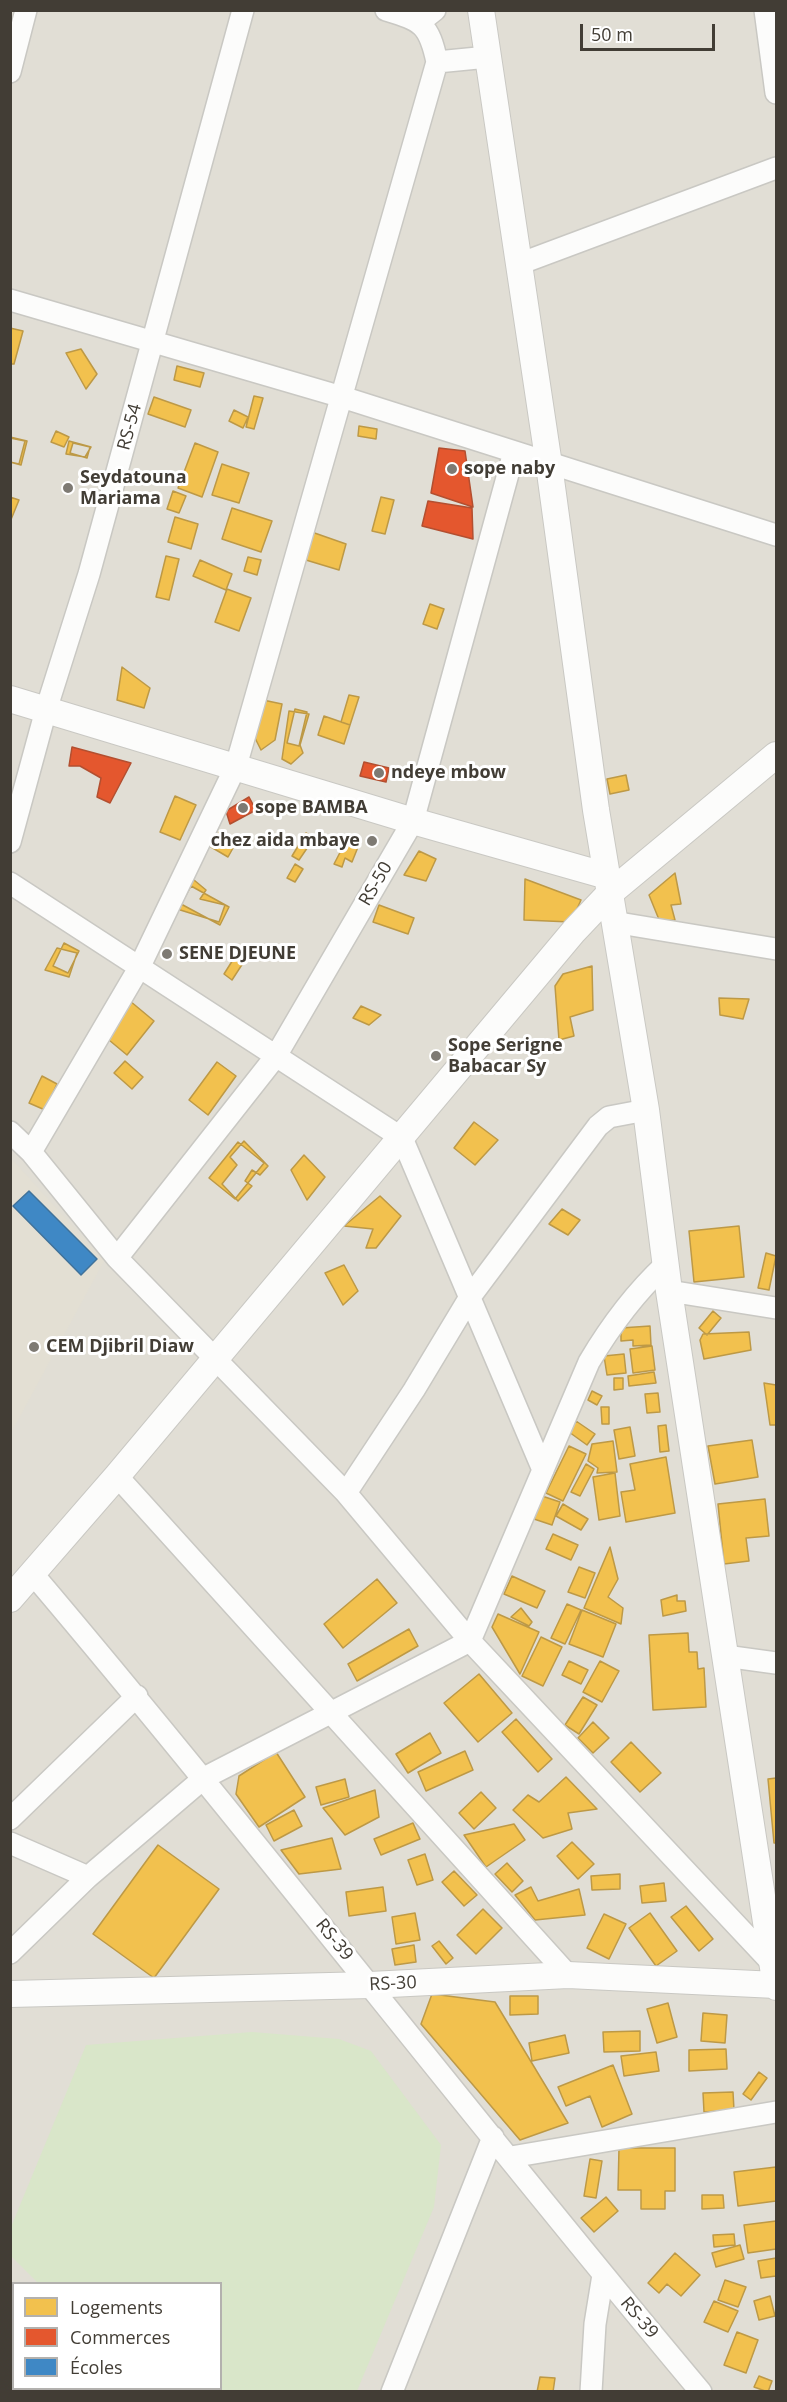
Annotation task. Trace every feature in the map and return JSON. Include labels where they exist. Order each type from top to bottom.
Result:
[{"type":"street","points":[[10,72],[26,10]]},
{"type":"street","name":"RS-54","points":[[10,842],[46,710],[89,574],[243,10]]},
{"type":"street","points":[[31,1152],[138,968],[236,766],[437,62],[427,16],[386,10]]},
{"type":"street","points":[[481,10],[549,465],[613,922],[646,1110],[665,1265],[775,1980]]},
{"type":"street","points":[[765,10],[777,93]]},
{"type":"street","points":[[437,62],[488,57]]},
{"type":"street","points":[[519,264],[777,168]]},
{"type":"street","points":[[10,300],[342,397],[549,465],[777,535]]},
{"type":"street","name":"RS-50","points":[[117,1258],[276,1056],[413,821],[514,452]]},
{"type":"street","points":[[10,699],[236,766],[608,884]]},
{"type":"street","points":[[10,1599],[117,1476],[402,1138],[608,884],[777,755]]},
{"type":"street","points":[[10,883],[402,1138],[543,1470]]},
{"type":"street","points":[[613,922],[777,949]]},
{"type":"street","points":[[346,1493],[470,1297],[598,1126],[609,1117],[646,1110]]},
{"type":"street","points":[[10,1132],[31,1152],[117,1258],[346,1493],[470,1641],[775,1980]]},
{"type":"street","points":[[10,1953],[88,1877],[204,1778],[470,1641],[589,1362],[611,1325],[637,1292],[665,1265]]},
{"type":"street","points":[[669,1291],[777,1308]]},
{"type":"street","points":[[117,1476],[568,1975]]},
{"type":"street","name":"RS-39","points":[[32,1573],[204,1778],[511,2157],[603,2275],[701,2391]]},
{"type":"street","points":[[725,1656],[777,1663]]},
{"type":"street","points":[[10,1819],[136,1696]]},
{"type":"street","points":[[10,1843],[88,1877]]},
{"type":"street","name":"RS-30","points":[[10,1994],[370,1985],[568,1975],[775,1980]]},
{"type":"street","points":[[511,2157],[777,2112]]},
{"type":"street","points":[[392,2391],[493,2137]]},
{"type":"street","points":[[591,2391],[595,2324],[603,2275]]},
{"type":"shaded area","points":[[11,11],[776,11],[776,2391],[11,2392]]},
{"type":"shaded area","name":"CEM Djibril Diaw","points":[[11,1158],[104,1261],[11,1433]]},
{"type":"green space","points":[[252,2032],[339,2039],[371,2051],[441,2145],[434,2207],[357,2391],[143,2391],[142,2390],[222,2390],[222,2282],[37,2282],[11,2256],[11,2227],[86,2045]]},
{"type":"building: Logements","points":[[10,328],[23,331],[14,364],[10,364]]},
{"type":"building: Logements","points":[[81,349],[97,374],[86,389],[66,353]]},
{"type":"building: Logements","points":[[177,366],[204,373],[200,387],[174,380]]},
{"type":"building: Logements","points":[[254,396],[263,398],[254,429],[246,427]]},
{"type":"building: Logements","points":[[154,397],[191,410],[185,427],[148,414]]},
{"type":"building: Logements","points":[[234,410],[248,417],[243,428],[229,421]]},
{"type":"building: Logements","points":[[359,426],[377,429],[376,439],[358,436]]},
{"type":"building: Logements","points":[[56,431],[69,437],[64,447],[51,442]]},
{"type":"building: Logements","points":[[10,437],[27,441],[21,465],[10,462]]},
{"type":"building: Logements","points":[[10,438],[25,441],[19,464],[10,462]]},
{"type":"building: Logements","points":[[69,441],[91,447],[85,457],[66,454]]},
{"type":"building: Logements","points":[[73,443],[90,447],[87,458],[70,453]]},
{"type":"building: Logements","points":[[195,443],[218,452],[202,497],[178,488]]},
{"type":"building: Logements","points":[[222,464],[249,473],[239,503],[212,495]]},
{"type":"building: Logements","points":[[173,491],[186,496],[179,513],[167,509]]},
{"type":"building: Logements","points":[[10,497],[19,500],[10,522]]},
{"type":"building: Logements","points":[[381,497],[394,500],[385,534],[372,531]]},
{"type":"building: Logements","points":[[232,508],[272,521],[261,552],[222,539]]},
{"type":"building: Logements","points":[[175,517],[198,524],[191,549],[168,542]]},
{"type":"building: Logements","points":[[306,530],[346,544],[339,570],[296,557]]},
{"type":"building: Logements","points":[[166,556],[179,559],[169,600],[156,597]]},
{"type":"building: Logements","points":[[248,557],[261,560],[257,575],[244,571]]},
{"type":"building: Logements","points":[[200,560],[232,574],[226,590],[193,576]]},
{"type":"building: Logements","points":[[227,589],[251,598],[239,631],[215,622]]},
{"type":"building: Logements","points":[[430,604],[444,609],[437,629],[423,624]]},
{"type":"building: Logements","points":[[122,667],[150,688],[144,708],[117,700]]},
{"type":"building: Logements","points":[[349,695],[359,697],[350,725],[341,722]]},
{"type":"building: Logements","points":[[263,700],[282,704],[275,740],[261,750],[252,732]]},
{"type":"building: Logements","points":[[295,709],[307,712],[299,746],[287,743]]},
{"type":"building: Logements","points":[[289,711],[309,714],[300,745],[303,753],[291,764],[282,759]]},
{"type":"building: Logements","points":[[324,716],[350,725],[344,744],[318,735]]},
{"type":"building: Logements","points":[[626,775],[629,790],[610,794],[607,779]]},
{"type":"building: Logements","points":[[175,796],[196,805],[180,840],[160,832]]},
{"type":"building: Logements","points":[[219,832],[237,841],[228,857],[211,847]]},
{"type":"building: Logements","points":[[306,833],[314,838],[299,860],[292,856]]},
{"type":"building: Logements","points":[[346,841],[358,847],[352,862],[345,858],[342,867],[334,864]]},
{"type":"building: Logements","points":[[419,851],[436,859],[426,881],[404,875]]},
{"type":"building: Logements","points":[[295,864],[303,869],[295,882],[287,878]]},
{"type":"building: Logements","points":[[675,873],[681,904],[671,905],[675,920],[660,922],[649,895]]},
{"type":"building: Logements","points":[[188,875],[206,890],[200,899],[225,905],[219,922],[177,909]]},
{"type":"building: Logements","points":[[525,879],[581,900],[571,922],[524,920]]},
{"type":"building: Logements","points":[[191,886],[229,907],[220,925],[181,904]]},
{"type":"building: Logements","points":[[379,905],[414,918],[408,934],[373,922]]},
{"type":"building: Logements","points":[[64,943],[79,951],[68,973],[53,966]]},
{"type":"building: Logements","points":[[57,948],[77,953],[69,977],[45,970]]},
{"type":"building: Logements","points":[[236,955],[245,960],[232,980],[224,974]]},
{"type":"building: Logements","points":[[592,966],[593,1010],[570,1017],[574,1036],[559,1040],[555,986],[563,974]]},
{"type":"building: Logements","points":[[719,998],[749,999],[743,1019],[720,1015]]},
{"type":"building: Logements","points":[[130,1001],[154,1021],[127,1055],[103,1035]]},
{"type":"building: Logements","points":[[361,1006],[381,1015],[369,1025],[353,1018]]},
{"type":"building: Logements","points":[[125,1061],[143,1077],[132,1089],[114,1073]]},
{"type":"building: Logements","points":[[217,1062],[236,1076],[208,1115],[189,1100]]},
{"type":"building: Logements","points":[[42,1076],[57,1084],[45,1110],[29,1103]]},
{"type":"building: Logements","points":[[474,1122],[498,1140],[475,1165],[454,1148]]},
{"type":"building: Logements","points":[[244,1141],[268,1166],[260,1175],[252,1170],[245,1181],[252,1186],[238,1201],[222,1184],[237,1165],[230,1157]]},
{"type":"building: Logements","points":[[238,1142],[264,1163],[235,1199],[209,1178]]},
{"type":"building: Logements","points":[[304,1155],[325,1177],[307,1200],[291,1170]]},
{"type":"building: Logements","points":[[380,1196],[401,1216],[376,1248],[366,1248],[373,1229],[344,1226]]},
{"type":"building: Logements","points":[[562,1209],[580,1220],[568,1235],[549,1224]]},
{"type":"building: Logements","points":[[739,1226],[744,1277],[694,1282],[689,1231]]},
{"type":"building: Logements","points":[[766,1253],[776,1256],[769,1290],[758,1288]]},
{"type":"building: Logements","points":[[344,1265],[358,1291],[343,1305],[325,1273]]},
{"type":"building: Logements","points":[[713,1311],[721,1318],[707,1335],[699,1328]]},
{"type":"building: Logements","points":[[650,1326],[651,1345],[633,1346],[633,1340],[621,1341],[621,1328]]},
{"type":"building: Logements","points":[[749,1332],[751,1350],[704,1359],[700,1340],[703,1334]]},
{"type":"building: Logements","points":[[652,1346],[655,1370],[633,1373],[630,1349]]},
{"type":"building: Logements","points":[[624,1354],[626,1373],[607,1375],[604,1356]]},
{"type":"building: Logements","points":[[654,1372],[656,1383],[629,1386],[628,1376]]},
{"type":"building: Logements","points":[[614,1378],[623,1378],[623,1389],[614,1390]]},
{"type":"building: Logements","points":[[764,1383],[776,1385],[776,1425],[770,1425]]},
{"type":"building: Logements","points":[[592,1391],[602,1396],[597,1405],[588,1400]]},
{"type":"building: Logements","points":[[658,1393],[660,1412],[647,1413],[645,1394]]},
{"type":"building: Logements","points":[[601,1407],[609,1407],[609,1424],[602,1424]]},
{"type":"building: Logements","points":[[576,1421],[595,1434],[587,1445],[569,1432]]},
{"type":"building: Logements","points":[[666,1425],[669,1451],[660,1452],[658,1426]]},
{"type":"building: Logements","points":[[630,1427],[635,1456],[619,1459],[614,1430]]},
{"type":"building: Logements","points":[[752,1440],[758,1477],[715,1484],[708,1446]]},
{"type":"building: Logements","points":[[613,1441],[617,1472],[597,1473],[598,1468],[588,1461],[592,1444]]},
{"type":"building: Logements","points":[[569,1446],[586,1454],[563,1501],[546,1493]]},
{"type":"building: Logements","points":[[666,1457],[675,1513],[626,1522],[621,1492],[635,1490],[630,1464]]},
{"type":"building: Logements","points":[[586,1464],[594,1469],[580,1496],[571,1492]]},
{"type":"building: Logements","points":[[615,1473],[620,1516],[599,1520],[593,1477]]},
{"type":"building: Logements","points":[[542,1496],[560,1502],[552,1525],[534,1519]]},
{"type":"building: Logements","points":[[765,1499],[769,1536],[746,1538],[749,1561],[724,1564],[718,1504]]},
{"type":"building: Logements","points":[[563,1504],[588,1519],[581,1530],[556,1516]]},
{"type":"building: Logements","points":[[553,1534],[578,1545],[571,1560],[546,1549]]},
{"type":"building: Logements","points":[[610,1547],[618,1579],[608,1597],[623,1608],[621,1624],[584,1608]]},
{"type":"building: Logements","points":[[579,1567],[595,1573],[585,1598],[568,1592]]},
{"type":"building: Logements","points":[[512,1576],[545,1591],[537,1608],[504,1594]]},
{"type":"building: Logements","points":[[377,1579],[397,1603],[343,1648],[324,1624]]},
{"type":"building: Logements","points":[[677,1595],[677,1601],[685,1601],[686,1611],[663,1616],[661,1600]]},
{"type":"building: Logements","points":[[567,1604],[581,1610],[565,1644],[551,1638]]},
{"type":"building: Logements","points":[[521,1608],[532,1622],[529,1626],[511,1617]]},
{"type":"building: Logements","points":[[582,1610],[616,1624],[603,1657],[569,1644]]},
{"type":"building: Logements","points":[[498,1614],[539,1632],[520,1674],[492,1627]]},
{"type":"building: Logements","points":[[409,1629],[418,1646],[357,1681],[348,1664]]},
{"type":"building: Logements","points":[[688,1633],[689,1652],[697,1652],[698,1669],[704,1668],[706,1707],[653,1710],[649,1635]]},
{"type":"building: Logements","points":[[541,1637],[562,1647],[543,1686],[522,1676]]},
{"type":"building: Logements","points":[[569,1661],[588,1670],[581,1684],[562,1675]]},
{"type":"building: Logements","points":[[600,1661],[619,1671],[602,1702],[583,1692]]},
{"type":"building: Logements","points":[[479,1674],[512,1713],[478,1742],[444,1703]]},
{"type":"building: Logements","points":[[583,1697],[597,1705],[579,1734],[565,1725]]},
{"type":"building: Logements","points":[[516,1719],[552,1759],[538,1772],[502,1732]]},
{"type":"building: Logements","points":[[593,1722],[609,1738],[593,1753],[578,1738]]},
{"type":"building: Logements","points":[[430,1733],[441,1753],[408,1773],[396,1754]]},
{"type":"building: Logements","points":[[631,1742],[661,1773],[640,1792],[611,1762]]},
{"type":"building: Logements","points":[[465,1751],[473,1770],[426,1791],[418,1772]]},
{"type":"building: Logements","points":[[276,1752],[305,1797],[259,1827],[236,1794],[239,1776]]},
{"type":"building: Logements","points":[[566,1777],[597,1809],[568,1813],[572,1829],[543,1838],[513,1810],[528,1795],[539,1802]]},
{"type":"building: Logements","points":[[776,1778],[776,1843],[774,1843],[768,1779]]},
{"type":"building: Logements","points":[[345,1779],[349,1797],[321,1805],[316,1787]]},
{"type":"building: Logements","points":[[375,1790],[379,1817],[345,1835],[323,1808]]},
{"type":"building: Logements","points":[[481,1792],[496,1808],[474,1829],[459,1813]]},
{"type":"building: Logements","points":[[294,1810],[302,1826],[274,1841],[266,1825]]},
{"type":"building: Logements","points":[[413,1823],[420,1839],[381,1855],[374,1839]]},
{"type":"building: Logements","points":[[514,1824],[525,1840],[486,1867],[464,1835]]},
{"type":"building: Logements","points":[[332,1838],[341,1869],[299,1874],[281,1850]]},
{"type":"building: Logements","points":[[572,1842],[594,1864],[578,1879],[557,1856]]},
{"type":"building: Logements","points":[[158,1845],[219,1889],[154,1978],[93,1934]]},
{"type":"building: Logements","points":[[425,1854],[433,1880],[417,1885],[408,1860]]},
{"type":"building: Logements","points":[[507,1863],[523,1881],[512,1892],[495,1874]]},
{"type":"building: Logements","points":[[454,1871],[477,1895],[464,1906],[442,1882]]},
{"type":"building: Logements","points":[[620,1874],[620,1889],[592,1890],[591,1876]]},
{"type":"building: Logements","points":[[664,1883],[666,1901],[642,1903],[640,1886]]},
{"type":"building: Logements","points":[[383,1887],[386,1911],[349,1916],[346,1892]]},
{"type":"building: Logements","points":[[531,1887],[538,1901],[579,1889],[585,1915],[535,1920],[515,1895]]},
{"type":"building: Logements","points":[[686,1906],[713,1939],[699,1951],[671,1917]]},
{"type":"building: Logements","points":[[483,1909],[502,1928],[476,1954],[457,1935]]},
{"type":"building: Logements","points":[[415,1913],[420,1940],[396,1944],[392,1917]]},
{"type":"building: Logements","points":[[650,1913],[677,1951],[656,1966],[629,1928]]},
{"type":"building: Logements","points":[[604,1914],[626,1924],[609,1959],[587,1948]]},
{"type":"building: Logements","points":[[439,1941],[453,1958],[446,1964],[432,1946]]},
{"type":"building: Logements","points":[[414,1945],[416,1962],[395,1965],[392,1949]]},
{"type":"building: Logements","points":[[432,1994],[495,2002],[568,2123],[520,2140],[421,2024]]},
{"type":"building: Logements","points":[[510,1996],[538,1996],[538,2014],[510,2015]]},
{"type":"building: Logements","points":[[668,2003],[677,2037],[657,2043],[647,2009]]},
{"type":"building: Logements","points":[[703,2013],[727,2015],[725,2043],[701,2041]]},
{"type":"building: Logements","points":[[640,2031],[640,2051],[604,2052],[603,2032]]},
{"type":"building: Logements","points":[[565,2035],[569,2053],[532,2061],[529,2043]]},
{"type":"building: Logements","points":[[726,2049],[727,2069],[689,2071],[689,2050]]},
{"type":"building: Logements","points":[[656,2052],[659,2071],[624,2076],[621,2056]]},
{"type":"building: Logements","points":[[613,2065],[632,2114],[602,2127],[590,2096],[566,2106],[558,2087]]},
{"type":"building: Logements","points":[[759,2072],[767,2078],[751,2100],[743,2094]]},
{"type":"building: Logements","points":[[733,2092],[734,2110],[704,2112],[703,2093]]},
{"type":"building: Logements","points":[[619,2148],[675,2148],[675,2191],[665,2191],[665,2209],[641,2209],[641,2190],[618,2190]]},
{"type":"building: Logements","points":[[590,2159],[602,2161],[596,2198],[584,2196]]},
{"type":"building: Logements","points":[[776,2167],[776,2201],[738,2206],[734,2172]]},
{"type":"building: Logements","points":[[702,2195],[723,2195],[724,2208],[702,2209]]},
{"type":"building: Logements","points":[[606,2197],[618,2211],[594,2232],[581,2218]]},
{"type":"building: Logements","points":[[776,2221],[776,2249],[748,2253],[744,2225]]},
{"type":"building: Logements","points":[[734,2234],[735,2245],[714,2247],[713,2235]]},
{"type":"building: Logements","points":[[740,2245],[744,2259],[716,2267],[712,2253]]},
{"type":"building: Logements","points":[[675,2253],[700,2275],[681,2296],[667,2284],[659,2293],[648,2283]]},
{"type":"building: Logements","points":[[776,2258],[776,2276],[761,2278],[758,2261]]},
{"type":"building: Logements","points":[[725,2280],[746,2287],[738,2307],[718,2300]]},
{"type":"building: Logements","points":[[770,2296],[775,2316],[759,2320],[754,2301]]},
{"type":"building: Logements","points":[[714,2301],[738,2311],[728,2332],[704,2322]]},
{"type":"building: Logements","points":[[737,2332],[758,2340],[746,2373],[724,2365]]},
{"type":"building: Logements","points":[[759,2376],[772,2381],[768,2392],[754,2387]]},
{"type":"building: Logements","points":[[540,2377],[555,2378],[553,2392],[537,2392]]},
{"type":"building: Commerces","points":[[439,448],[465,451],[473,507],[431,493]]},
{"type":"building: Commerces","points":[[428,501],[472,508],[473,539],[422,526]]},
{"type":"building: Commerces","points":[[72,747],[131,763],[110,803],[97,797],[101,778],[80,766],[69,766]]},
{"type":"building: Commerces","points":[[364,762],[389,768],[386,782],[360,776]]},
{"type":"building: Commerces","points":[[249,797],[256,810],[230,824],[226,811]]},
{"type":"building: Écoles","points":[[29,1191],[97,1259],[81,1275],[13,1206]]},
{"type":"place","name":"sope naby","points":[[452,469]]},
{"type":"place","name":"Seydatouna Mariama","points":[[68,488]]},
{"type":"place","name":"ndeye mbow","points":[[379,773]]},
{"type":"place","name":"sope BAMBA","points":[[243,808]]},
{"type":"place","name":"chez aida mbaye","points":[[372,841]]},
{"type":"place","name":"SENE DJEUNE","points":[[167,954]]},
{"type":"place","name":"Sope Serigne Babacar Sy","points":[[436,1056]]},
{"type":"place","name":"CEM Djibril Diaw","points":[[34,1347]]}]
